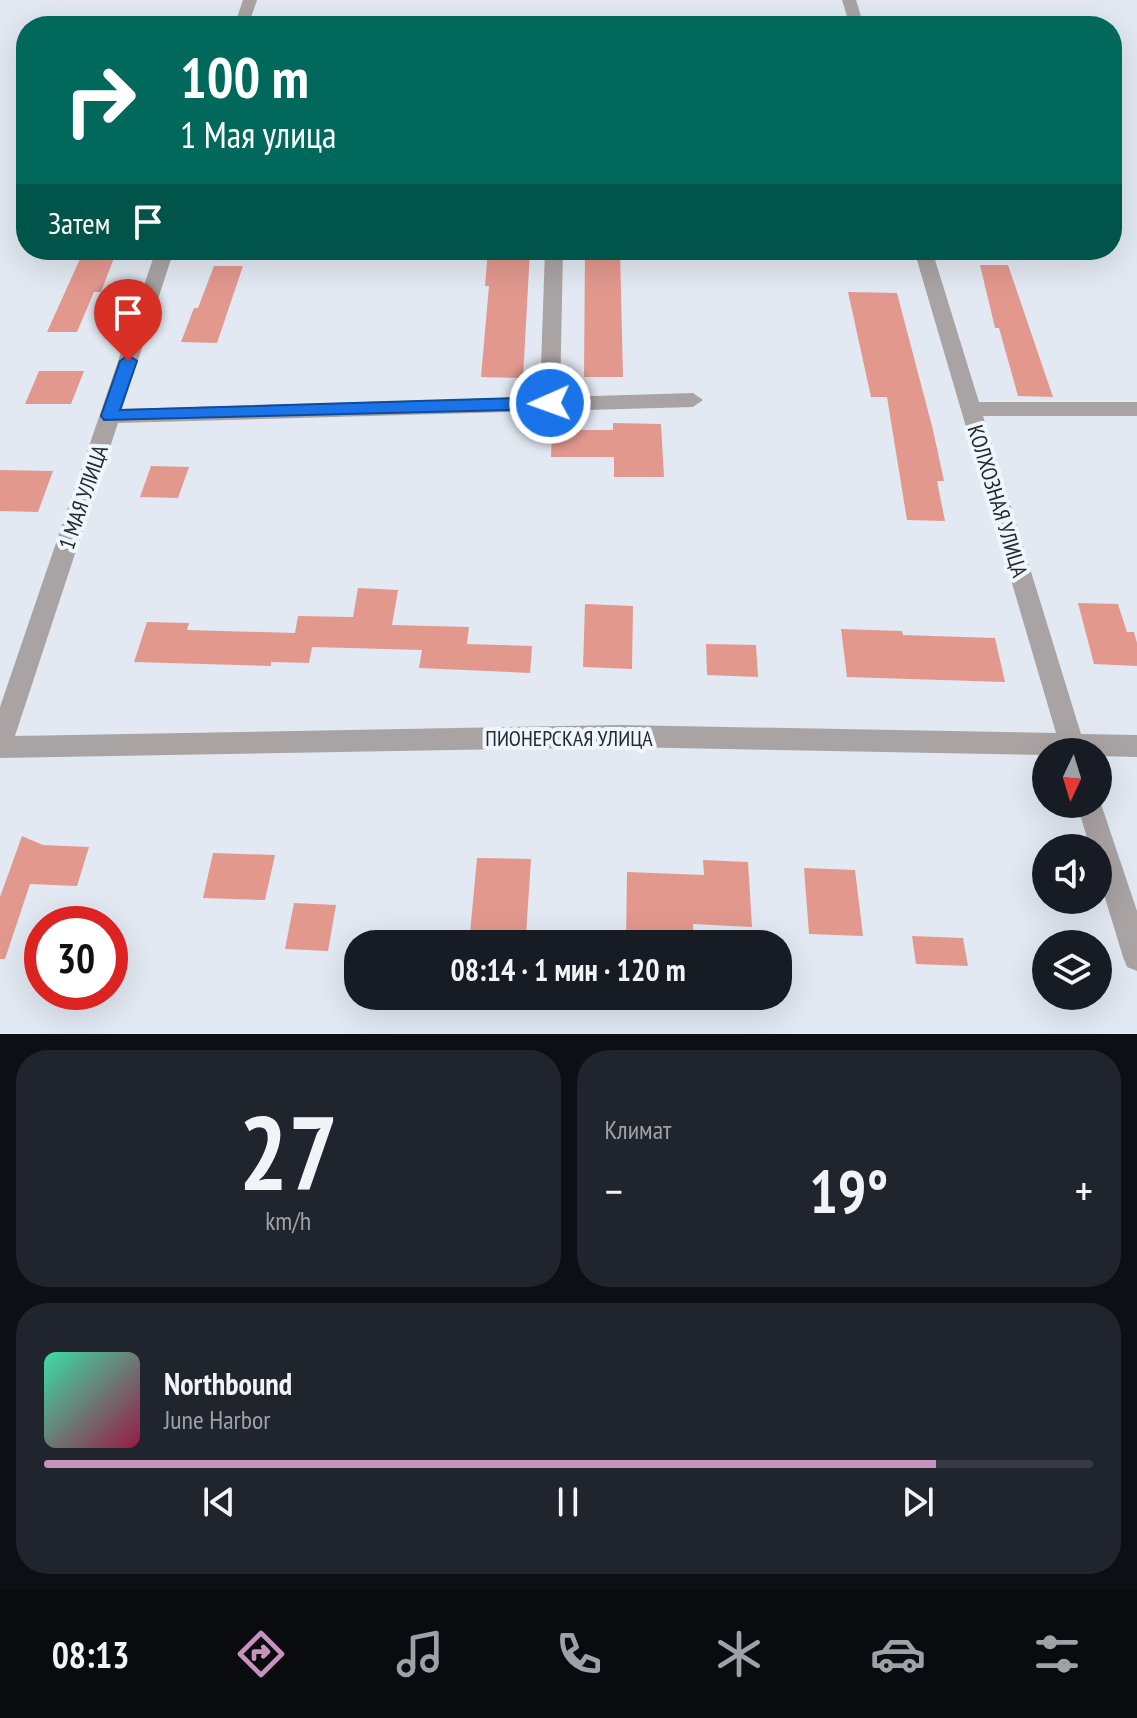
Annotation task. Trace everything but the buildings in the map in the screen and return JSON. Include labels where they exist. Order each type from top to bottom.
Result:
[{"type":"street","name":"1 МАЯ УЛИЦА","points":[[0,746],[162,260]]},
{"type":"street","points":[[550,403],[554,260]]},
{"type":"street","name":"КОЛХОЗНАЯ УЛИЦА","points":[[926,260],[1070,738]]},
{"type":"street","points":[[110,416],[693,400]]},
{"type":"street","points":[[970,409],[1137,409]]},
{"type":"street","name":"ПИОНЕРСКАЯ УЛИЦА","points":[[0,746],[621,736],[1032,748]]},
{"type":"street","name":"ПИОНЕРСКАЯ УЛИЦА","points":[[1112,747],[1137,746]]},
{"type":"street","points":[[1094,818],[1137,957]]},
{"type":"route","points":[[128,361],[110,416],[550,403]]}]
